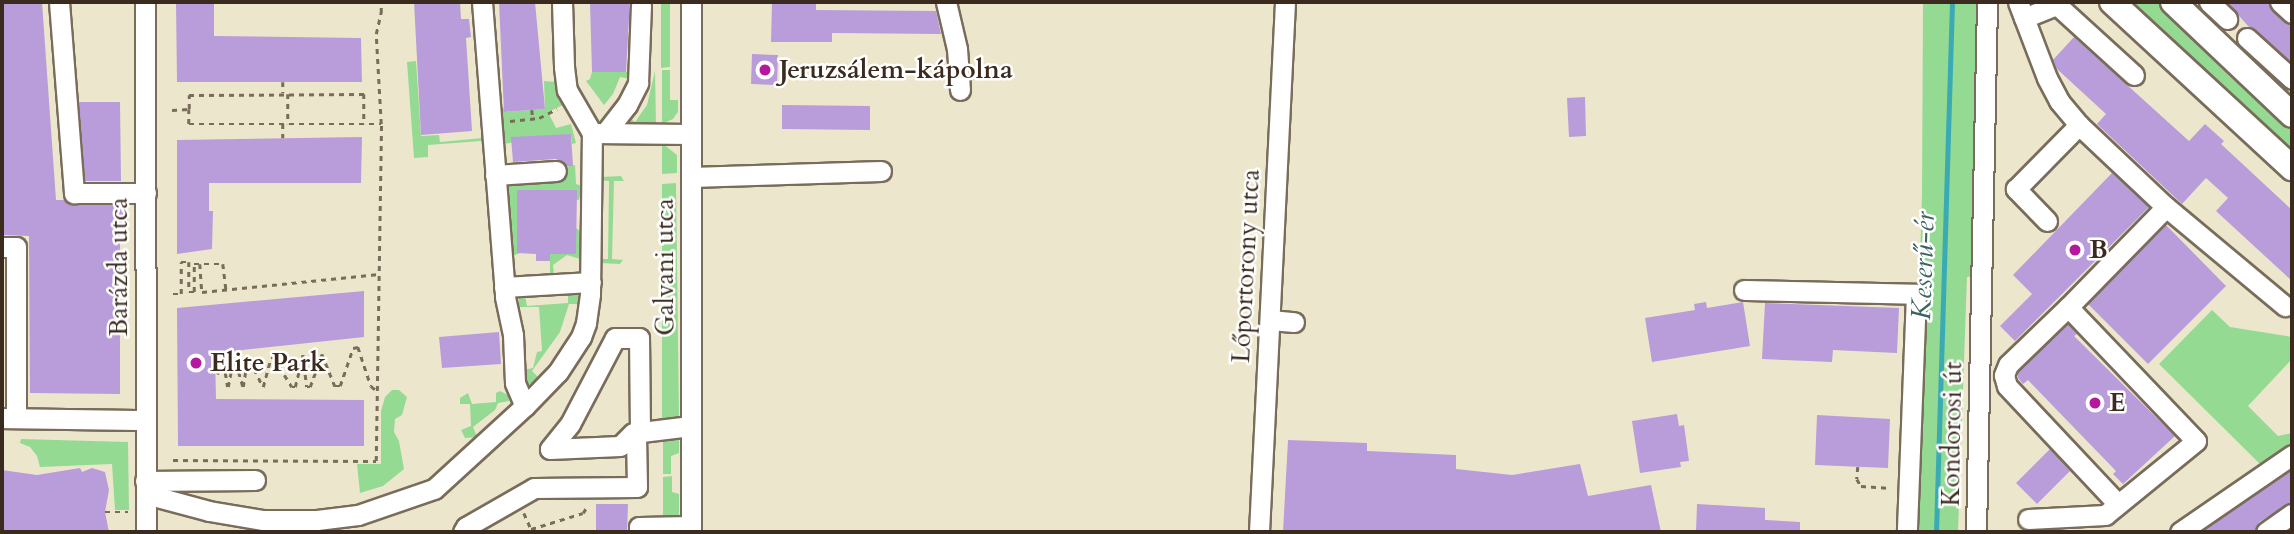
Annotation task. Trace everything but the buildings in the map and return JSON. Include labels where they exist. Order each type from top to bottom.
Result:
[{"type":"main road","points":[[2112,2],[2292,168]]},
{"type":"main road","points":[[2173,2],[2292,115]]},
{"type":"street","points":[[58,2],[74,193],[146,193]]},
{"type":"street","name":"Barázda utca","points":[[145,2],[146,532]]},
{"type":"street","points":[[482,2],[504,287],[513,335],[516,383],[525,406]]},
{"type":"street","points":[[146,487],[209,511],[263,520],[317,520],[358,515],[434,489],[558,372],[581,337],[589,309],[598,133],[573,102],[564,67],[562,2]]},
{"type":"street","name":"Galvani utca","points":[[691,2],[691,529]]},
{"type":"street","points":[[946,2],[957,49],[960,90]]},
{"type":"street","name":"Lőportorony utca","points":[[1259,532],[1285,2]]},
{"type":"street","name":"Kondorosi út","points":[[1976,532],[1987,2]]},
{"type":"street","points":[[2280,2],[2292,13]]},
{"type":"street","points":[[2212,3],[2227,19]]},
{"type":"street","points":[[598,133],[627,105],[638,83],[641,5]]},
{"type":"street","points":[[2134,75],[2057,5],[2021,10],[2047,78],[2079,125],[2166,207],[2285,306]]},
{"type":"street","points":[[2247,38],[2292,79]]},
{"type":"street","points":[[2047,221],[2016,190],[2079,125]]},
{"type":"street","points":[[598,133],[691,134]]},
{"type":"street","points":[[691,177],[881,170]]},
{"type":"street","points":[[495,175],[556,171]]},
{"type":"street","points":[[2112,509],[2007,386],[2004,375],[2008,365],[2166,207]]},
{"type":"street","points":[[2,247],[16,247],[9,418],[145,420]]},
{"type":"street","points":[[504,287],[591,282]]},
{"type":"street","points":[[1744,290],[1916,294],[1907,532]]},
{"type":"street","points":[[2068,307],[2196,440],[2087,532]]},
{"type":"street","points":[[1270,320],[1294,322]]},
{"type":"street","points":[[463,532],[534,488],[638,487],[638,432],[639,338],[615,338],[570,424],[550,449],[620,446],[638,432],[691,426]]},
{"type":"street","points":[[2180,532],[2292,455]]},
{"type":"street","points":[[146,487],[255,480]]},
{"type":"street","points":[[2028,519],[2112,509]]},
{"type":"street","points":[[2266,532],[2292,514]]},
{"type":"street","points":[[639,532],[639,527],[691,529]]},
{"type":"street","points":[[2287,532],[2292,528]]},
{"type":"path","points":[[173,460],[376,461],[381,124],[376,34],[382,13],[381,2]]},
{"type":"path","points":[[283,82],[286,124],[283,138]]},
{"type":"path","points":[[363,124],[364,94],[189,94],[189,124],[363,124],[381,124]]},
{"type":"path","points":[[491,122],[533,119],[573,102]]},
{"type":"path","points":[[172,110],[189,109]]},
{"type":"path","points":[[532,110],[533,119]]},
{"type":"path","points":[[173,294],[181,294],[181,262],[189,261],[189,292],[194,292],[194,264],[223,264],[226,290]]},
{"type":"path","points":[[200,264],[202,292],[379,274]]},
{"type":"path","points":[[217,374],[224,363],[228,387],[233,362],[236,362],[243,387],[247,361],[250,360],[263,387],[271,358],[274,358],[292,387],[295,387],[303,355],[307,387],[310,387],[322,354],[335,386],[340,386],[353,348],[358,347],[372,386],[377,391]]},
{"type":"path","points":[[1858,467],[1858,482],[1861,486],[1909,489]]},
{"type":"path","points":[[517,497],[531,529],[583,513],[589,503]]},
{"type":"path","points":[[105,512],[132,512]]},
{"type":"green space","points":[[661,2],[670,2],[670,67],[661,68]]},
{"type":"green space","points":[[1923,2],[1978,2],[1974,276],[1967,277],[1958,532],[1912,532],[1922,193]]},
{"type":"green space","points":[[2124,2],[2158,2],[2292,127],[2292,157]]},
{"type":"green space","points":[[416,61],[421,136],[439,135],[440,142],[483,138],[486,151],[483,152],[481,141],[428,145],[428,157],[414,158],[407,62]]},
{"type":"green space","points":[[662,70],[670,70],[670,100],[678,100],[678,112],[673,119],[662,124]]},
{"type":"green space","points":[[655,71],[656,125],[628,125],[625,121],[627,115],[635,122],[647,105]]},
{"type":"green space","points":[[592,72],[630,72],[630,79],[620,77],[613,94],[604,105],[586,81],[590,79]]},
{"type":"green space","points":[[544,81],[557,82],[563,105],[548,112],[556,128],[571,124],[576,143],[572,144],[571,134],[503,144],[500,140],[499,109],[504,108],[505,112],[545,109]]},
{"type":"green space","points":[[662,143],[677,155],[677,173],[662,174]]},
{"type":"green space","points":[[575,165],[576,184],[582,186],[579,200],[517,191],[517,253],[520,253],[510,257],[503,179]]},
{"type":"green space","points":[[621,176],[624,181],[614,181],[612,259],[623,260],[620,264],[600,263],[597,259],[608,259],[609,181],[598,180],[602,177]]},
{"type":"green space","points":[[676,183],[679,418],[662,422],[662,184]]},
{"type":"green space","points":[[576,228],[581,232],[580,259],[567,255],[553,265],[554,275],[550,277],[550,254]]},
{"type":"green space","points":[[575,292],[581,299],[579,304],[569,304],[560,332],[532,371],[539,378],[537,383],[528,384],[522,377],[523,370],[533,368],[537,352],[542,351],[539,307],[519,307],[519,298],[525,295],[527,306],[568,303],[568,293]]},
{"type":"green space","points":[[2212,310],[2230,327],[2292,337],[2292,359],[2248,406],[2278,436],[2292,433],[2292,448],[2264,468],[2159,364]]},
{"type":"green space","points":[[392,390],[399,390],[407,397],[402,415],[395,419],[394,432],[399,441],[404,469],[383,486],[360,493],[357,464],[381,464],[381,411],[385,397]]},
{"type":"green space","points":[[500,391],[508,395],[509,401],[498,403],[495,410],[473,427],[477,437],[465,438],[461,430],[471,426],[470,404],[460,404],[460,398],[468,393],[472,404],[496,402],[496,393]]},
{"type":"green space","points":[[663,435],[679,436],[679,453],[671,456],[671,474],[663,474]]},
{"type":"green space","points":[[21,439],[128,442],[129,510],[115,510],[112,464],[40,467],[37,456],[30,447],[20,443]]},
{"type":"green space","points":[[672,476],[672,492],[679,494],[679,518],[663,520],[663,477]]},
{"type":"waterway","name":"Keserű-ér","points":[[1936,532],[1952,2]]},
{"type":"place","name":"Jeruzsálem-kápolna","points":[[765,70]]},
{"type":"place","name":"B","points":[[2075,250]]},
{"type":"place","name":"Elite Park","points":[[196,363]]},
{"type":"place","name":"E","points":[[2095,403]]}]
